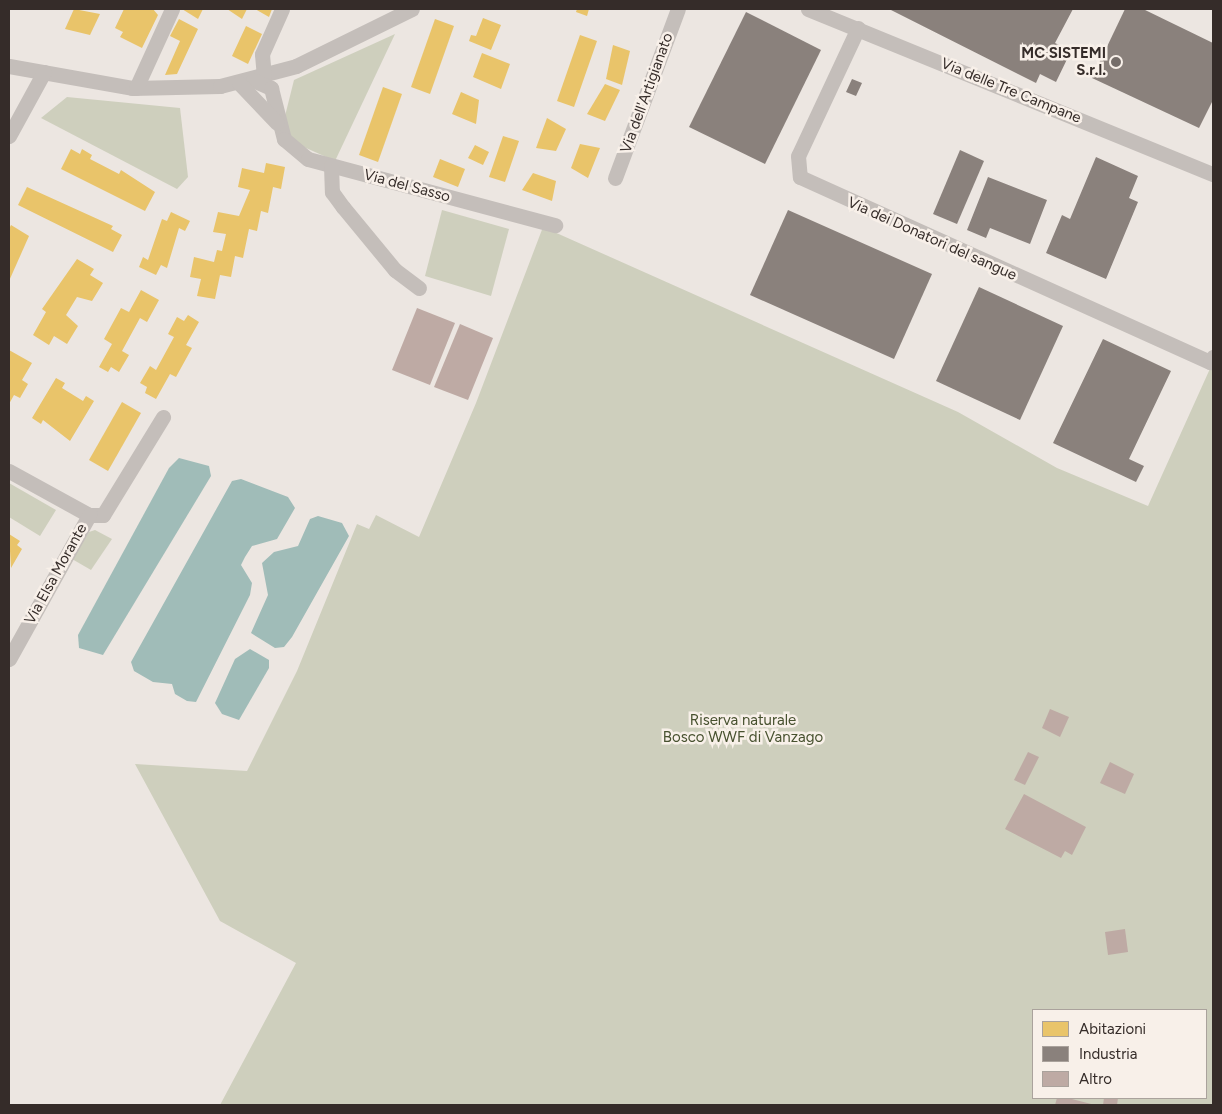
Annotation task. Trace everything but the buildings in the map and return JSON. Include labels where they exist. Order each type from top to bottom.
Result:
[{"type":"street","points":[[136,88],[172,9]]},
{"type":"street","points":[[251,83],[282,9]]},
{"type":"street","points":[[251,83],[296,66],[412,9]]},
{"type":"street","name":"Via dell'Artigianato","points":[[615,178],[678,9]]},
{"type":"street","name":"Via delle Tre Campane","points":[[808,9],[1213,174]]},
{"type":"street","name":"Via dei Donatori del sangue","points":[[858,28],[798,156],[800,177],[1210,362],[1213,357]]},
{"type":"street","points":[[9,66],[136,88],[193,89],[251,83],[267,84],[275,94],[296,66]]},
{"type":"street","points":[[9,136],[44,72]]},
{"type":"street","name":"Via del Sasso","points":[[251,83],[295,150],[331,166],[555,225]]},
{"type":"street","name":"Via del Sasso","points":[[275,94],[277,123]]},
{"type":"street","points":[[331,166],[332,192],[395,270],[420,288]]},
{"type":"street","name":"Via Elsa Morante","points":[[9,471],[89,515],[110,510],[163,417]]},
{"type":"street","name":"Via Elsa Morante","points":[[9,659],[89,515]]},
{"type":"green space","points":[[395,34],[335,161],[295,143],[283,124],[294,80]]},
{"type":"green space","points":[[67,97],[180,108],[188,177],[177,189],[41,118]]},
{"type":"green space","points":[[442,210],[509,229],[491,296],[425,276]]},
{"type":"green space","name":"Riserva naturale Bosco WWF di Vanzago","points":[[543,227],[958,412],[1057,468],[1148,506],[1213,362],[1213,1105],[220,1105],[296,963],[220,921],[135,764],[247,771],[297,671],[357,524],[369,529],[376,515],[419,537],[476,403]]},
{"type":"green space","points":[[9,483],[56,510],[40,536],[9,517]]},
{"type":"green space","points":[[95,530],[112,539],[91,570],[72,559],[89,532]]},
{"type":"water","points":[[179,458],[209,466],[211,476],[103,655],[79,648],[78,635],[169,468]]},
{"type":"water","points":[[241,479],[288,497],[295,508],[277,539],[252,546],[245,557],[241,565],[252,583],[250,595],[196,702],[187,701],[175,694],[172,684],[153,682],[134,671],[131,662],[232,481]]},
{"type":"water","points":[[318,516],[342,523],[349,536],[292,637],[284,647],[275,648],[251,633],[268,595],[262,563],[274,552],[298,546],[310,519]]},
{"type":"water","points":[[250,649],[269,660],[269,668],[239,720],[222,714],[215,703],[235,659]]},
{"type":"place","name":"MC SISTEMI S.r.l.","points":[[1116,62]]}]
